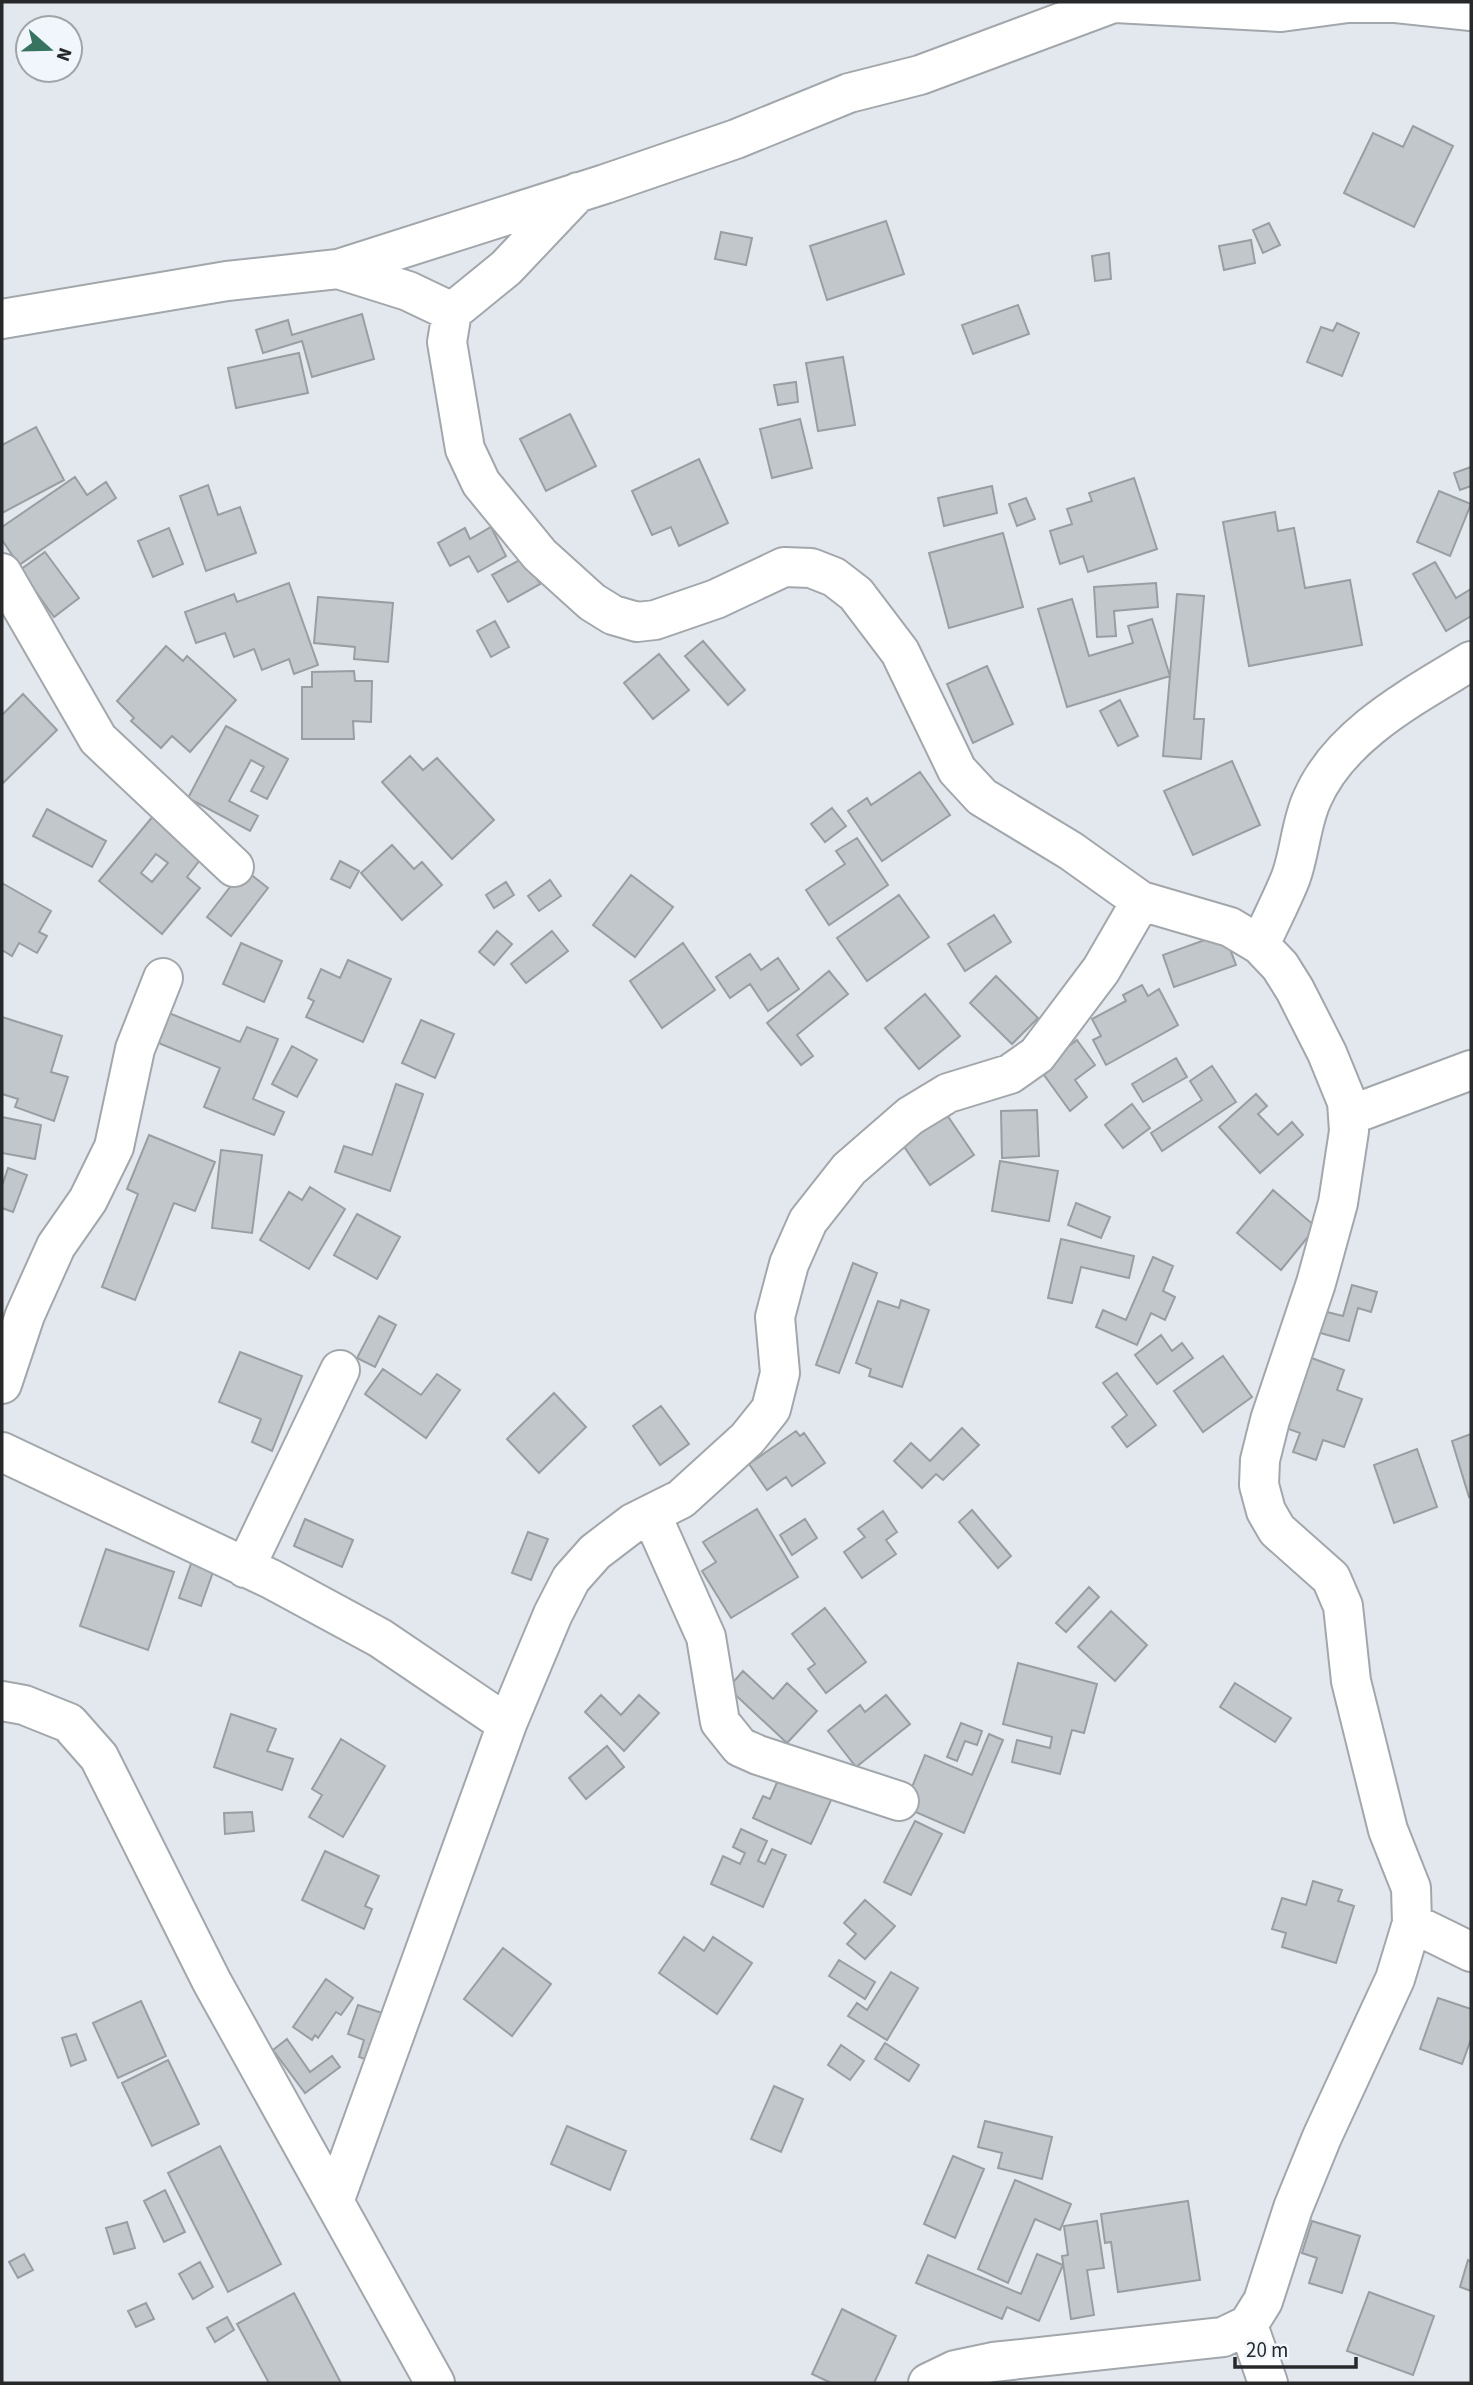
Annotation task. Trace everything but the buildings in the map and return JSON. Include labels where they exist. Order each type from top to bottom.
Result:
[{"type":"street","points":[[2,319],[227,281],[338,270],[736,139],[849,93],[920,75],[1115,2],[1281,12],[1348,3],[1396,3],[1471,11]]},
{"type":"street","points":[[578,192],[506,268],[452,312],[447,342],[465,449],[481,483],[540,555],[592,602],[613,615],[637,622],[655,620],[716,599],[784,567],[811,568],[834,577],[856,593],[900,652],[957,770],[982,797],[1071,851],[1141,901],[1220,923],[1260,945],[1280,966],[1317,1032],[1347,1102],[1349,1131],[1338,1203],[1316,1283],[1270,1420],[1260,1460],[1259,1485],[1266,1511],[1277,1530],[1331,1578],[1343,1606],[1351,1681],[1388,1830],[1411,1888],[1412,1923],[1395,1979],[1322,2137],[1293,2207],[1263,2301],[1248,2325],[1223,2337],[993,2362],[955,2370],[928,2383]]},
{"type":"street","points":[[338,270],[408,291],[452,312]]},
{"type":"street","points":[[2,573],[98,739],[234,867]]},
{"type":"street","points":[[1260,945],[1291,876],[1312,799],[1331,768],[1364,734],[1393,711],[1471,661]]},
{"type":"street","points":[[335,2199],[507,1724],[553,1614],[571,1579],[595,1552],[633,1523],[681,1499],[747,1439],[771,1409],[780,1373],[775,1317],[789,1264],[808,1221],[849,1169],[910,1116],[948,1093],[1010,1074],[1037,1055],[1101,970],[1141,901]]},
{"type":"street","points":[[2,1384],[25,1315],[56,1246],[88,1200],[114,1147],[135,1049],[163,978]]},
{"type":"street","points":[[1348,1116],[1471,1070]]},
{"type":"street","points":[[244,1567],[340,1370]]},
{"type":"street","points":[[2,1452],[244,1567],[380,1638],[507,1724]]},
{"type":"street","points":[[651,1514],[706,1637],[720,1722],[729,1736],[740,1747],[758,1755],[899,1801]]},
{"type":"street","points":[[2,1701],[24,1705],[69,1723],[99,1757],[212,1982],[435,2383]]},
{"type":"street","points":[[1412,1923],[1471,1951]]},
{"type":"street","points":[[1248,2325],[1268,2383]]}]
